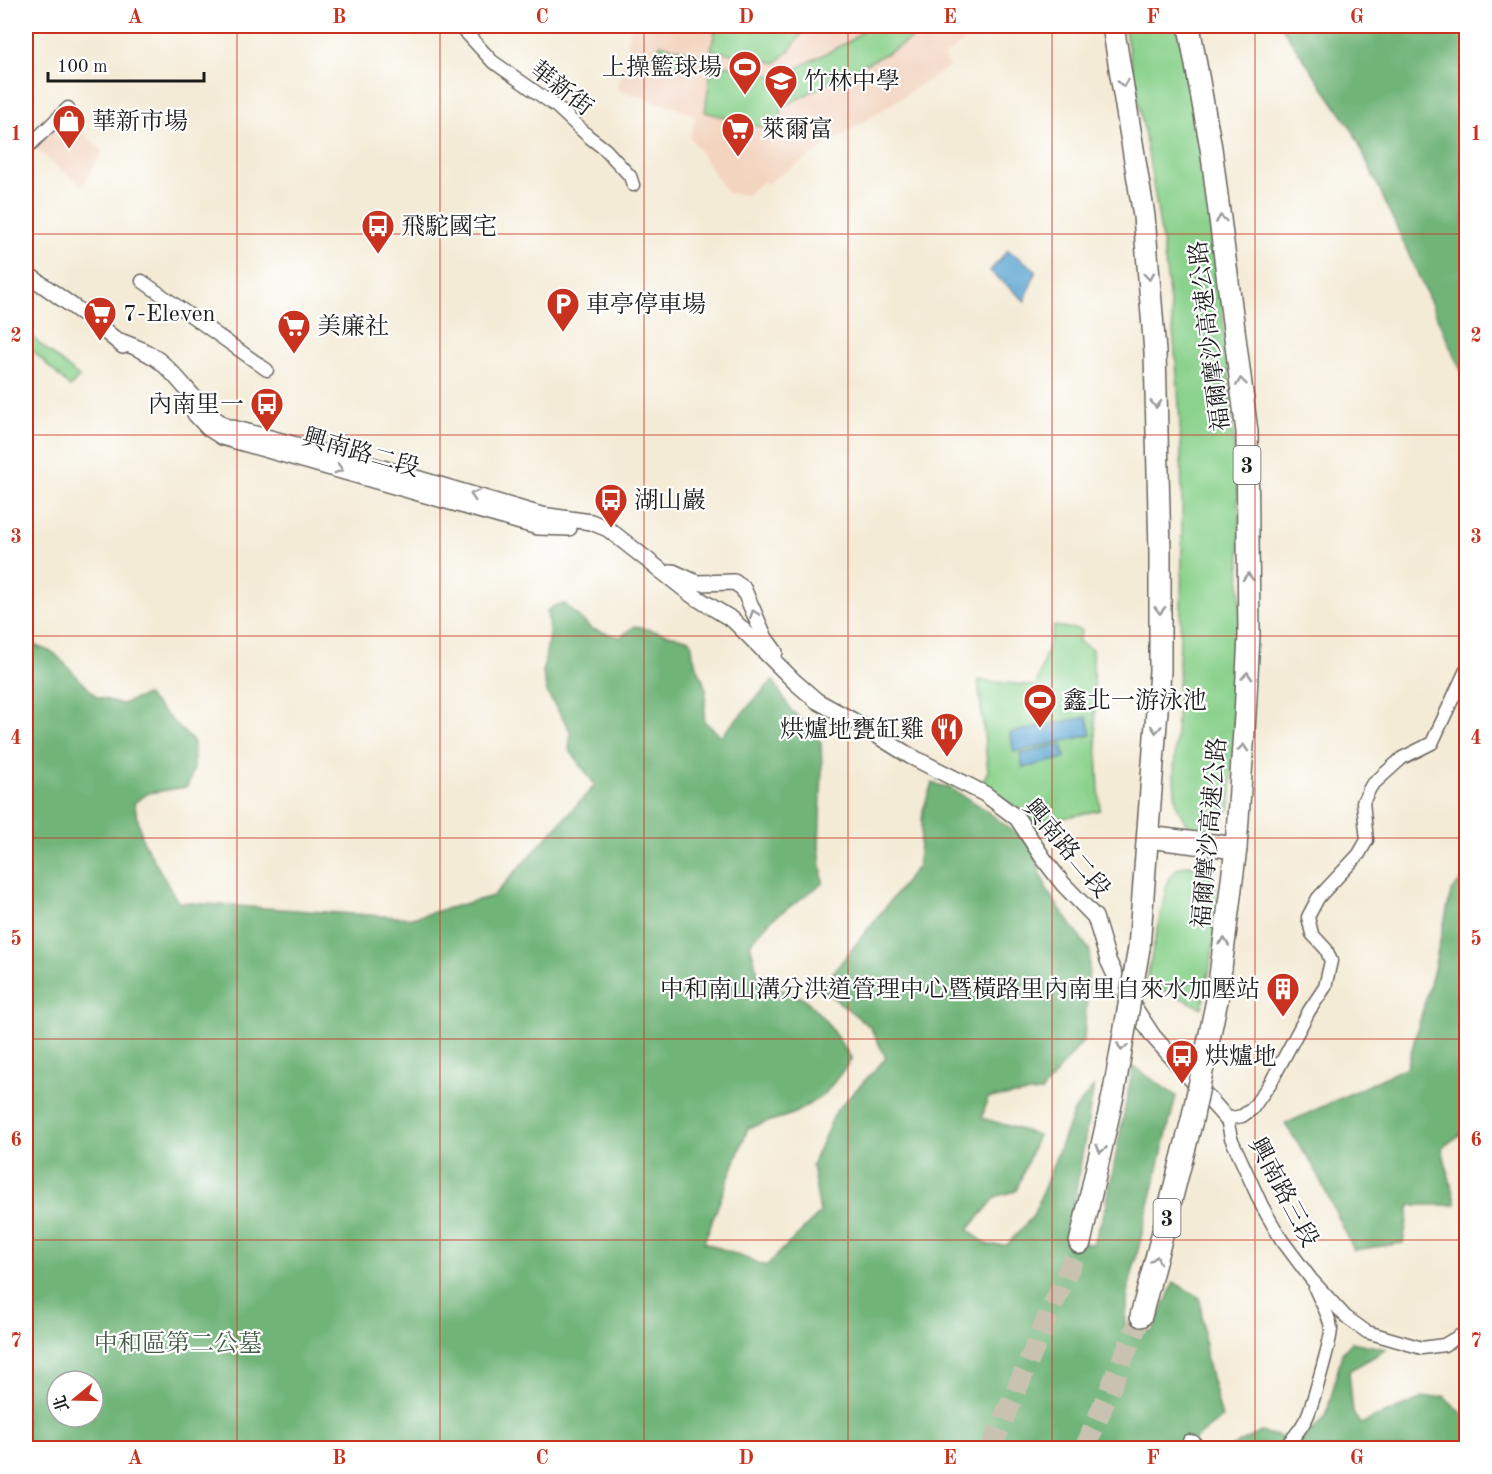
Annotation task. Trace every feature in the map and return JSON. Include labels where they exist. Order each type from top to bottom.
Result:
[{"type":"highway","points":[[1080,1243],[1114,1091],[1139,948],[1160,671],[1160,552],[1154,337],[1144,216],[1113,26]]},
{"type":"highway","name":"福爾摩沙高速公路","points":[[1141,1316],[1192,1120],[1217,1000],[1236,848],[1249,635],[1247,432],[1211,148],[1189,26]]},
{"type":"highway","points":[[1148,837],[1236,848]]},
{"type":"street","name":"華新街","points":[[464,27],[492,61],[557,107],[606,150],[630,176],[633,185]]},
{"type":"street","points":[[26,149],[68,108]]},
{"type":"street","name":"興南路二段","points":[[26,273],[117,340],[166,380],[208,428],[222,436],[538,527],[576,529],[627,545],[692,595],[733,620],[817,701],[910,756],[986,794],[1017,818],[1043,858],[1095,917],[1108,960],[1120,986],[1153,1036],[1227,1119]]},
{"type":"street","points":[[142,281],[267,370]]},
{"type":"street","name":"興南路二段","points":[[644,557],[697,583],[734,582],[743,588],[765,638],[795,682]]},
{"type":"street","points":[[1227,1119],[1242,1116],[1252,1109],[1271,1082],[1309,1011],[1325,987],[1331,961],[1326,949],[1312,934],[1308,917],[1318,898],[1359,854],[1367,840],[1363,802],[1371,786],[1402,758],[1432,742],[1467,670]]},
{"type":"street","name":"興南路三段","points":[[1227,1119],[1231,1138],[1262,1206],[1281,1239],[1311,1279],[1346,1317],[1367,1332],[1422,1348],[1444,1345],[1467,1332]]},
{"type":"street","points":[[1283,1449],[1308,1417],[1321,1368],[1329,1348],[1331,1329],[1311,1279]]},
{"type":"street","points":[[1188,1449],[1189,1441],[1194,1442],[1200,1449]]},
{"type":"shaded area","name":"竹林中學","points":[[631,26],[961,26],[971,36],[943,57],[950,66],[767,184],[764,181],[746,195],[727,193],[690,137],[696,115],[617,89]]},
{"type":"shaded area","name":"華新市場","points":[[68,117],[103,152],[82,186],[33,147]]},
{"type":"green space","points":[[716,26],[782,26],[805,29],[789,51],[776,63],[711,50]]},
{"type":"green space","points":[[869,26],[920,26],[925,30],[893,50],[784,106],[789,72],[848,42]]},
{"type":"green space","points":[[1124,26],[1178,26],[1215,233],[1230,385],[1240,527],[1240,635],[1230,808],[1212,829],[1197,834],[1180,813],[1174,784],[1182,556],[1177,374],[1159,224]]},
{"type":"green space","points":[[1281,26],[1466,26],[1466,381],[1353,131]]},
{"type":"green space","points":[[660,44],[698,55],[692,72],[655,58]]},
{"type":"green space","name":"上操籃球場","points":[[712,62],[786,79],[779,132],[705,112]]},
{"type":"green space","points":[[26,332],[79,377],[70,387],[26,344]]},
{"type":"green space","name":"中和區第二公墓","points":[[565,604],[592,629],[620,637],[635,626],[691,640],[693,655],[706,689],[704,721],[721,736],[773,680],[790,709],[812,729],[821,743],[819,846],[823,883],[770,921],[750,944],[760,981],[805,999],[825,1020],[852,1059],[824,1095],[793,1114],[748,1128],[704,1242],[766,1266],[820,1213],[812,1165],[836,1111],[886,1058],[870,1027],[821,988],[918,866],[923,810],[932,783],[950,788],[980,806],[1030,844],[1048,892],[1090,951],[1084,1040],[1041,1092],[988,1098],[982,1118],[1038,1135],[1016,1191],[997,1196],[968,1230],[988,1245],[1007,1245],[1033,1216],[1074,1111],[1094,1086],[1067,1242],[1093,1244],[1106,1207],[1133,1066],[1176,1096],[1129,1286],[1125,1328],[1153,1331],[1174,1282],[1200,1298],[1207,1362],[1222,1418],[1183,1448],[26,1448],[26,642],[54,653],[97,697],[122,704],[146,695],[194,742],[194,768],[187,787],[149,793],[134,803],[143,841],[178,902],[412,918],[493,896],[595,785],[569,749],[571,732],[547,693],[543,673],[549,633],[547,611],[556,605]]},
{"type":"green space","name":"鑫北一游泳池","points":[[1054,626],[1082,630],[1078,641],[1092,650],[1100,810],[1033,825],[1015,807],[981,785],[988,771],[978,680],[1036,686]]},
{"type":"green space","points":[[1187,865],[1202,867],[1209,871],[1217,896],[1214,936],[1202,1008],[1146,982],[1168,879],[1177,869]]},
{"type":"green space","points":[[1466,874],[1466,1130],[1442,1148],[1456,1205],[1410,1205],[1403,1243],[1354,1250],[1312,1164],[1285,1124],[1407,1067],[1433,973],[1451,892]]},
{"type":"green space","points":[[1352,1342],[1387,1349],[1349,1371],[1353,1413],[1360,1424],[1423,1398],[1444,1396],[1466,1417],[1466,1448],[1229,1448],[1261,1432],[1300,1441],[1326,1417],[1342,1353]]},
{"type":"water","points":[[1008,250],[1036,270],[1025,301],[990,271]]},
{"type":"water","points":[[1087,717],[1091,735],[1014,752],[1010,733]]},
{"type":"water","points":[[1062,744],[1065,758],[1023,768],[1020,754]]},
{"type":"tunnel","points":[[991,1448],[1080,1243]]},
{"type":"tunnel","points":[[1085,1448],[1141,1316]]},
{"type":"place","name":"上操籃球場","points":[[745,96]]},
{"type":"place","name":"竹林中學","points":[[781,110]]},
{"type":"place","name":"華新市場","points":[[69,150]]},
{"type":"place","name":"萊爾富","points":[[738,158]]},
{"type":"place","name":"飛駝國宅","points":[[378,255]]},
{"type":"place","name":"車亭停車場","points":[[563,333]]},
{"type":"place","name":"7-Eleven","points":[[100,342]]},
{"type":"place","name":"美廉社","points":[[294,355]]},
{"type":"place","name":"內南里一","points":[[267,433]]},
{"type":"place","name":"湖山巖","points":[[611,529]]},
{"type":"place","name":"鑫北一游泳池","points":[[1040,729]]},
{"type":"place","name":"烘爐地甕缸雞","points":[[947,758]]},
{"type":"place","name":"中和南山溝分洪道管理中心暨橫路里內南里自來水加壓站","points":[[1283,1018]]},
{"type":"place","name":"烘爐地","points":[[1182,1085]]}]
